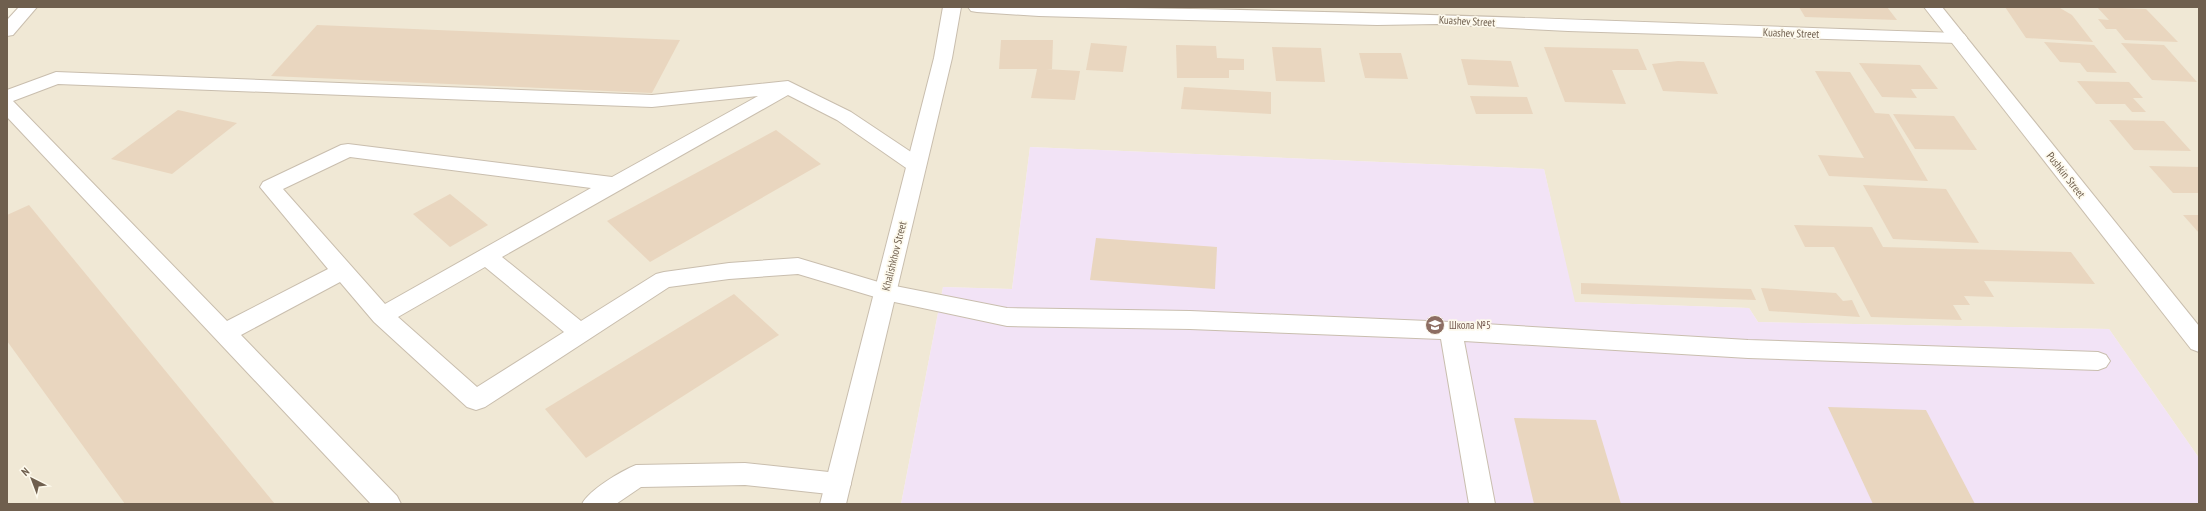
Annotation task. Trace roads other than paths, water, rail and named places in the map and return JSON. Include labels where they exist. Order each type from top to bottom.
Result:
[{"type":"street","points":[[7,31],[28,7]]},
{"type":"street","name":"Khalishkhov Street","points":[[836,494],[884,292],[943,58],[952,7]]},
{"type":"street","name":"Kuashev Street","points":[[976,7],[1039,11],[1377,20],[1435,13],[1568,26],[1958,38]]},
{"type":"street","name":"Pushkin Street","points":[[1932,7],[2199,343]]},
{"type":"street","points":[[7,97],[56,78],[459,95],[652,101],[788,87],[844,116],[916,165]]},
{"type":"street","points":[[382,316],[788,87]]},
{"type":"street","points":[[7,106],[388,504]]},
{"type":"street","points":[[615,184],[348,150],[270,187],[382,316],[476,400],[664,280],[728,271],[798,266],[884,292],[1007,317],[1190,320],[1451,331],[1748,348],[2098,361]]},
{"type":"street","points":[[486,256],[580,333]]},
{"type":"street","points":[[224,333],[343,271]]},
{"type":"street","points":[[1451,331],[1482,504]]},
{"type":"street","points":[[595,504],[636,476],[745,474],[836,494]]},
{"type":"place","name":"Школа №5","points":[[1435,325]]}]
